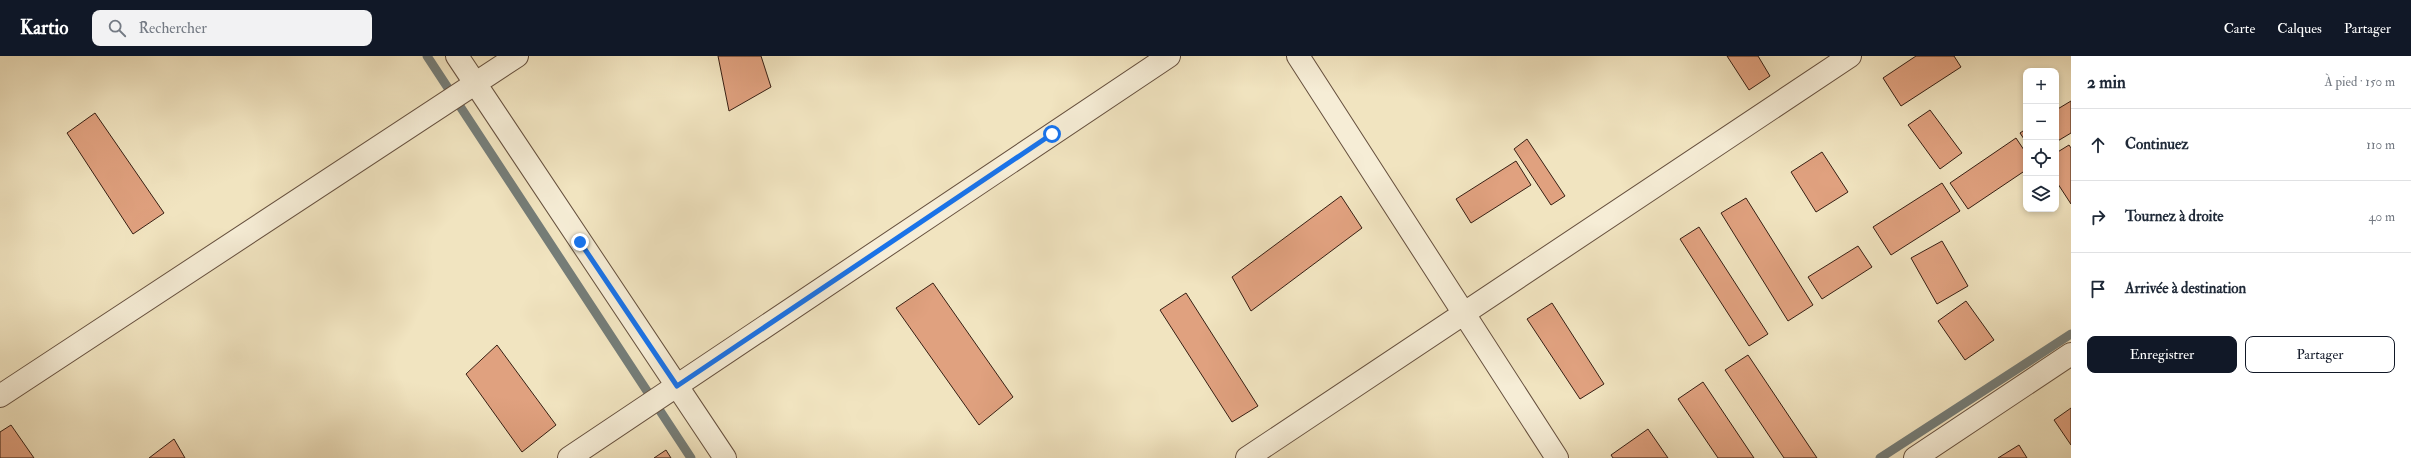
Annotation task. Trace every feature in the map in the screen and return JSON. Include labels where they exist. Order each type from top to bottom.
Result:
[{"type":"street","points":[[457,56],[725,458]]},
{"type":"street","points":[[0,396],[517,56]]},
{"type":"street","points":[[569,458],[1169,56]]},
{"type":"street","points":[[1298,56],[1557,458]]},
{"type":"street","points":[[1247,458],[1850,56]]},
{"type":"street","points":[[1915,458],[2071,354]]},
{"type":"building","points":[[718,56],[761,56],[771,87],[729,111]]},
{"type":"building","points":[[1727,56],[1758,56],[1770,76],[1749,90]]},
{"type":"building","points":[[1916,56],[1954,56],[1961,67],[1901,106],[1883,78]]},
{"type":"building","points":[[2071,101],[2071,133],[2059,140],[2059,140],[2059,108]]},
{"type":"building","points":[[1930,110],[1962,153],[1940,169],[1908,125]]},
{"type":"building","points":[[95,113],[164,213],[133,234],[67,133]]},
{"type":"building","points":[[2016,138],[2023,148],[2023,172],[1968,209],[1950,183]]},
{"type":"building","points":[[1527,139],[1565,196],[1551,205],[1514,149]]},
{"type":"building","points":[[2069,145],[2071,148],[2071,204],[2059,186],[2059,151]]},
{"type":"building","points":[[1822,152],[1848,192],[1816,212],[1791,172]]},
{"type":"building","points":[[1516,161],[1531,185],[1471,223],[1456,199]]},
{"type":"building","points":[[1942,183],[1960,211],[1891,255],[1873,227]]},
{"type":"building","points":[[1341,196],[1362,228],[1251,311],[1232,277]]},
{"type":"building","points":[[1746,198],[1813,305],[1788,321],[1721,213]]},
{"type":"building","points":[[1699,227],[1768,334],[1749,346],[1680,239]]},
{"type":"building","points":[[1942,241],[1968,286],[1937,304],[1911,258]]},
{"type":"building","points":[[1858,246],[1872,267],[1822,299],[1808,277]]},
{"type":"building","points":[[933,283],[1013,397],[979,425],[896,308]]},
{"type":"building","points":[[1186,293],[1258,406],[1232,422],[1160,310]]},
{"type":"building","points":[[1966,301],[1994,340],[1965,360],[1938,321]]},
{"type":"building","points":[[1552,303],[1604,384],[1580,399],[1527,319]]},
{"type":"building","points":[[497,345],[556,425],[522,452],[466,374]]},
{"type":"building","points":[[1748,355],[1817,458],[1784,458],[1725,370]]},
{"type":"building","points":[[1703,382],[1754,458],[1718,458],[1678,399]]},
{"type":"building","points":[[2071,408],[2071,445],[2054,420]]},
{"type":"building","points":[[11,425],[34,458],[0,458],[0,432]]},
{"type":"building","points":[[1648,429],[1668,458],[1613,458],[1611,455]]},
{"type":"building","points":[[174,439],[185,458],[149,458]]},
{"type":"building","points":[[2019,445],[2027,458],[1998,458]]},
{"type":"building","points":[[666,450],[671,458],[654,458]]},
{"type":"waterway","points":[[427,56],[691,458]]},
{"type":"waterway","points":[[1880,458],[2071,334]]},
{"type":"route","points":[[580,242],[677,386],[1052,134]]}]
